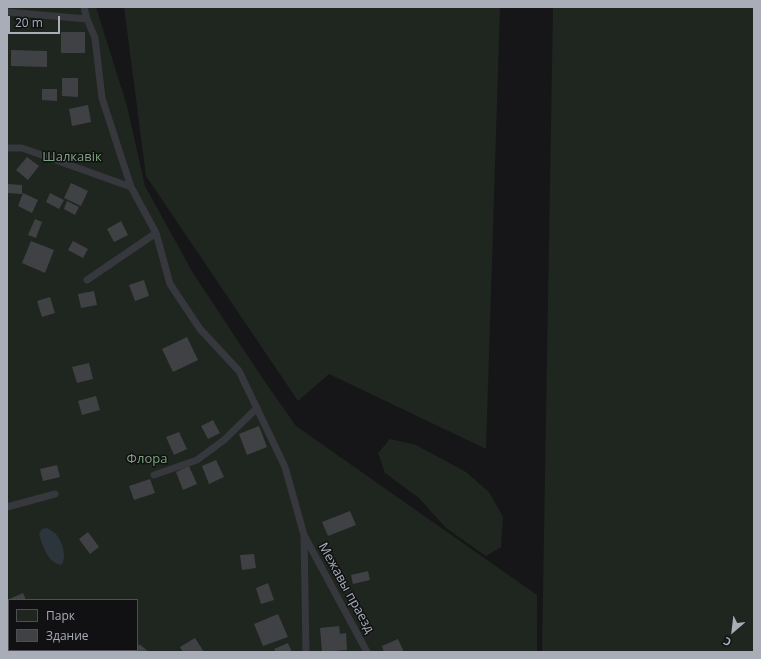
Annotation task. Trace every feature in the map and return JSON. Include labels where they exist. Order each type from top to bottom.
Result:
[{"type":"lane","points":[[84,7],[95,38],[102,98],[131,187],[156,233],[170,284],[200,329],[239,371],[285,467],[304,535],[306,652]]},
{"type":"lane","points":[[7,12],[87,19]]},
{"type":"lane","points":[[7,148],[22,148],[131,187]]},
{"type":"lane","points":[[87,280],[156,233]]},
{"type":"lane","points":[[154,475],[197,460],[224,440],[257,408]]},
{"type":"lane","points":[[7,507],[55,494]]},
{"type":"lane","name":"Межавы праезд","points":[[304,535],[367,652]]},
{"type":"green space","name":"Флора","points":[[7,7],[96,7],[127,106],[145,186],[193,273],[263,379],[296,426],[537,595],[537,652],[7,652]]},
{"type":"green space","points":[[124,7],[500,7],[486,449],[329,374],[298,401],[146,176]]},
{"type":"green space","points":[[553,7],[754,7],[754,652],[542,652]]},
{"type":"green space","points":[[390,439],[416,445],[466,472],[489,492],[503,517],[501,547],[486,556],[446,528],[419,498],[385,473],[378,453]]},
{"type":"shaded area","points":[[47,528],[55,533],[62,545],[64,558],[61,565],[52,561],[46,553],[42,543],[39,534],[42,529]]},
{"type":"building","points":[[61,32],[85,32],[85,53],[61,53]]},
{"type":"building","points":[[11,50],[47,51],[47,67],[11,66]]},
{"type":"building","points":[[62,78],[78,78],[78,97],[62,96]]},
{"type":"building","points":[[42,89],[57,89],[57,101],[42,100]]},
{"type":"building","points":[[88,105],[91,122],[72,126],[69,109]]},
{"type":"building","points":[[27,157],[39,166],[28,180],[16,170]]},
{"type":"building","points":[[71,183],[88,191],[81,206],[64,198]]},
{"type":"building","points":[[7,184],[22,185],[22,194],[7,193]]},
{"type":"building","points":[[23,193],[38,200],[32,213],[18,206]]},
{"type":"building","points":[[50,193],[64,200],[59,209],[46,202]]},
{"type":"building","points":[[67,201],[79,207],[75,215],[64,209]]},
{"type":"building","points":[[35,219],[42,222],[36,238],[28,235]]},
{"type":"building","points":[[121,221],[128,235],[114,242],[107,229]]},
{"type":"building","points":[[31,241],[54,250],[45,273],[22,263]]},
{"type":"building","points":[[73,241],[88,249],[83,258],[68,250]]},
{"type":"building","points":[[144,280],[149,296],[135,301],[129,285]]},
{"type":"building","points":[[94,291],[97,305],[81,308],[78,294]]},
{"type":"building","points":[[50,297],[55,313],[42,317],[37,301]]},
{"type":"building","points":[[187,337],[198,360],[173,372],[162,349]]},
{"type":"building","points":[[89,363],[93,379],[77,383],[72,367]]},
{"type":"building","points":[[96,396],[100,410],[82,415],[78,401]]},
{"type":"building","points":[[213,420],[220,433],[208,439],[201,426]]},
{"type":"building","points":[[259,426],[267,447],[247,455],[239,434]]},
{"type":"building","points":[[179,432],[187,449],[174,455],[166,437]]},
{"type":"building","points":[[216,460],[224,477],[209,484],[202,466]]},
{"type":"building","points":[[57,465],[60,477],[43,481],[40,469]]},
{"type":"building","points":[[189,466],[197,484],[183,490],[176,472]]},
{"type":"building","points":[[150,479],[155,493],[134,500],[129,486]]},
{"type":"building","points":[[350,511],[356,525],[328,536],[322,522]]},
{"type":"building","points":[[88,532],[99,547],[90,554],[79,539]]},
{"type":"building","points":[[254,554],[256,568],[242,570],[240,555]]},
{"type":"building","points":[[368,571],[370,580],[353,584],[351,575]]},
{"type":"building","points":[[268,583],[274,600],[261,604],[256,588]]},
{"type":"building","points":[[23,593],[26,599],[9,599]]},
{"type":"building","points":[[278,614],[288,637],[263,646],[254,624]]},
{"type":"building","points":[[339,626],[340,634],[346,633],[347,650],[322,652],[320,628]]},
{"type":"building","points":[[195,638],[204,652],[183,652],[180,647]]},
{"type":"building","points":[[398,639],[404,652],[384,652],[382,646]]},
{"type":"building","points":[[288,643],[292,652],[276,652],[274,649]]},
{"type":"building","points":[[139,644],[149,652],[133,652],[138,651]]},
{"type":"park label","name":"Шалкавік","points":[[72,157]]}]
